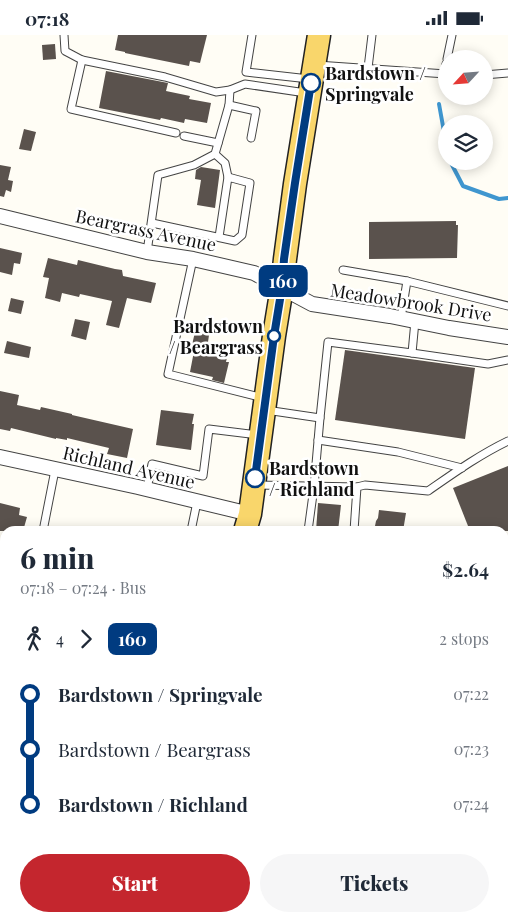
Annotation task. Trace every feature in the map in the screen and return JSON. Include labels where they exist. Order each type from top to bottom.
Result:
[{"type":"main road","points":[[249,526],[282,287],[284,259],[319,35]]},
{"type":"street","name":"Beargrass Avenue","points":[[0,216],[147,251],[254,273],[282,287]]},
{"type":"street","name":"Meadowbrook Drive","points":[[282,287],[312,304],[508,337]]},
{"type":"street","name":"Richland Avenue","points":[[0,457],[147,489],[197,502],[249,526]]},
{"type":"lane","points":[[64,35],[65,51],[82,60],[166,77],[216,92],[245,84],[312,79],[368,68],[438,73]]},
{"type":"lane","points":[[245,84],[252,35]]},
{"type":"lane","points":[[368,68],[372,35]]},
{"type":"lane","points":[[449,50],[452,35]]},
{"type":"lane","points":[[82,60],[71,109],[176,133]]},
{"type":"lane","points":[[246,73],[312,79]]},
{"type":"lane","points":[[493,74],[508,73]]},
{"type":"lane","points":[[147,251],[158,175],[194,165],[215,153],[229,105],[230,89]]},
{"type":"lane","points":[[229,105],[256,111],[251,138]]},
{"type":"lane","points":[[184,135],[218,143]]},
{"type":"lane","points":[[215,153],[225,163],[228,177],[219,237]]},
{"type":"lane","points":[[152,223],[235,241],[242,235],[250,183],[228,177]]},
{"type":"lane","points":[[193,259],[168,374],[265,404],[320,418]]},
{"type":"lane","points":[[343,270],[406,281],[508,306]]},
{"type":"lane","points":[[406,281],[412,353]]},
{"type":"lane","points":[[309,526],[328,342],[488,364],[508,360]]},
{"type":"lane","points":[[147,489],[152,464],[203,476],[209,429],[261,435]]},
{"type":"lane","points":[[318,440],[398,452],[462,467]]},
{"type":"lane","points":[[254,485],[314,487],[357,487],[365,485],[428,491],[490,449],[508,441]]},
{"type":"lane","points":[[44,526],[55,470]]},
{"type":"lane","points":[[354,526],[357,487]]},
{"type":"lane","points":[[192,526],[197,502]]},
{"type":"building","points":[[118,35],[207,35],[200,63],[190,61],[189,66],[115,50]]},
{"type":"building","points":[[55,44],[56,59],[43,60],[42,45]]},
{"type":"building","points":[[106,71],[168,83],[166,91],[190,96],[189,99],[211,103],[207,123],[185,119],[184,123],[161,118],[160,120],[99,108]]},
{"type":"building","points":[[24,129],[36,132],[31,151],[19,149]]},
{"type":"building","points":[[0,165],[11,167],[8,180],[13,181],[11,192],[6,190],[4,197],[0,196]]},
{"type":"building","points":[[201,167],[220,170],[215,208],[197,205],[201,180],[195,179],[196,170]]},
{"type":"building","points":[[456,221],[456,225],[458,225],[457,258],[369,259],[369,222]]},
{"type":"building","points":[[0,248],[22,253],[20,264],[14,263],[12,275],[0,272]]},
{"type":"building","points":[[48,258],[77,265],[78,260],[122,270],[123,276],[156,283],[151,303],[127,298],[119,328],[106,325],[112,301],[80,294],[79,297],[62,293],[60,302],[45,298],[49,278],[43,277]]},
{"type":"building","points":[[11,298],[24,301],[21,314],[8,311]]},
{"type":"building","points":[[75,319],[90,322],[86,340],[71,336]]},
{"type":"building","points":[[195,332],[209,335],[208,342],[229,347],[226,362],[229,362],[224,383],[212,380],[213,377],[190,372],[195,346],[192,345]]},
{"type":"building","points":[[7,341],[31,347],[29,358],[4,353]]},
{"type":"building","points":[[345,350],[475,368],[465,439],[335,420]]},
{"type":"building","points":[[0,391],[19,395],[17,405],[40,410],[41,407],[133,429],[127,458],[107,454],[109,448],[67,438],[67,440],[56,439],[11,428],[10,431],[0,429]]},
{"type":"building","points":[[161,410],[194,414],[191,450],[156,445]]},
{"type":"building","points":[[508,466],[508,526],[468,526],[453,488]]},
{"type":"building","points":[[0,503],[20,508],[19,515],[27,517],[24,526],[0,526]]},
{"type":"building","points":[[318,503],[341,505],[339,526],[316,526]]},
{"type":"building","points":[[379,510],[406,513],[404,526],[375,526]]},
{"type":"waterway","points":[[439,105],[441,115]]},
{"type":"waterway","points":[[455,170],[463,186],[499,199],[508,198]]},
{"type":"bus line","name":"160","points":[[255,478],[282,287],[284,259],[311,83]]},
{"type":"place","name":"Bardstown / Springvale","points":[[311,83]]},
{"type":"place","name":"Bardstown / Beargrass","points":[[274,336]]},
{"type":"place","name":"Bardstown / Richland","points":[[255,478]]}]
